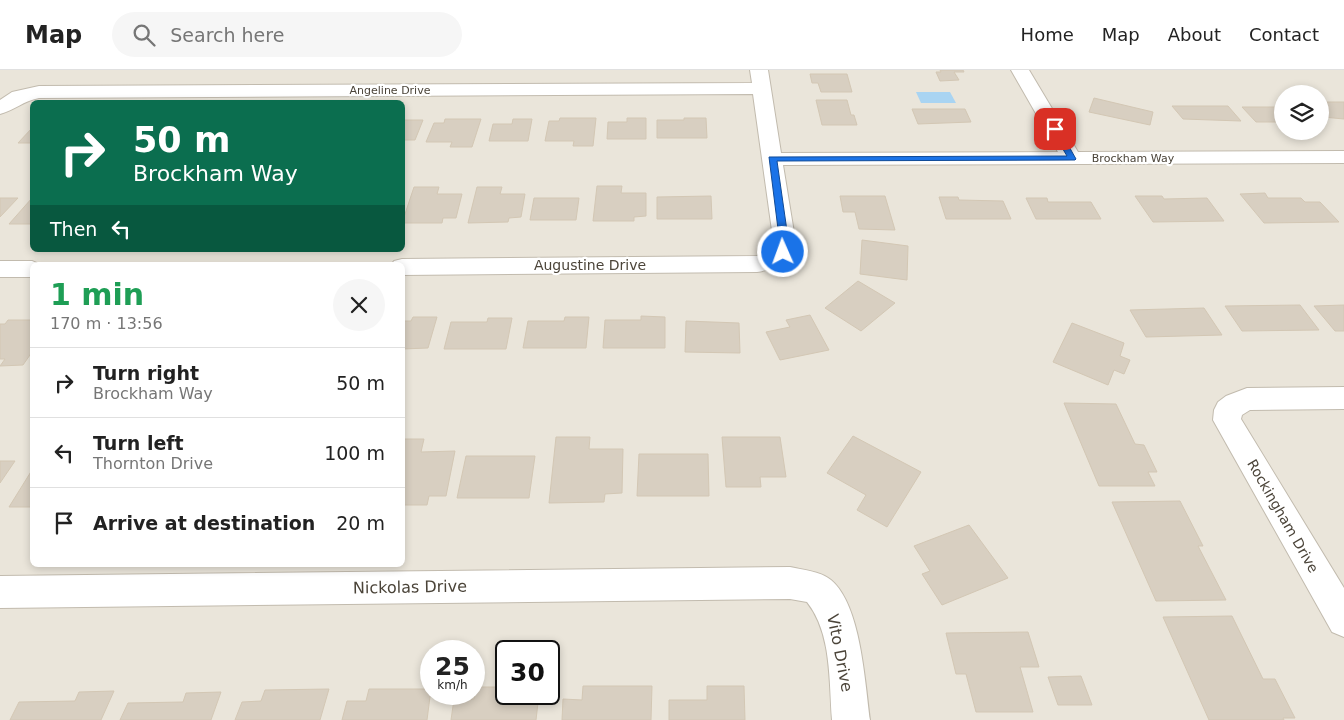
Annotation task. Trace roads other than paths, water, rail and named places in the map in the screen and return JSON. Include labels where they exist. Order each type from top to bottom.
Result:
[{"type":"street","points":[[1020,70],[1072,159]]},
{"type":"street","points":[[760,79],[772,159]]},
{"type":"street","name":"Angeline Drive","points":[[0,108],[19,96],[49,92],[760,79]]},
{"type":"street","name":"Brockham Way","points":[[772,159],[1344,157]]},
{"type":"street","name":"Augustine Drive","points":[[405,266],[757,264],[776,258],[783,252],[784,245],[772,159]]},
{"type":"street","points":[[0,269],[30,269]]},
{"type":"street","name":"Rockingham Drive","points":[[1344,398],[1247,399],[1228,410],[1227,420],[1344,620]]},
{"type":"street","name":"Nickolas Drive","points":[[0,592],[790,583],[818,590]]},
{"type":"street","name":"Vito Drive","points":[[818,590],[830,604],[838,622],[851,720]]},
{"type":"water","points":[[916,92],[950,92],[956,103],[921,103]]}]
